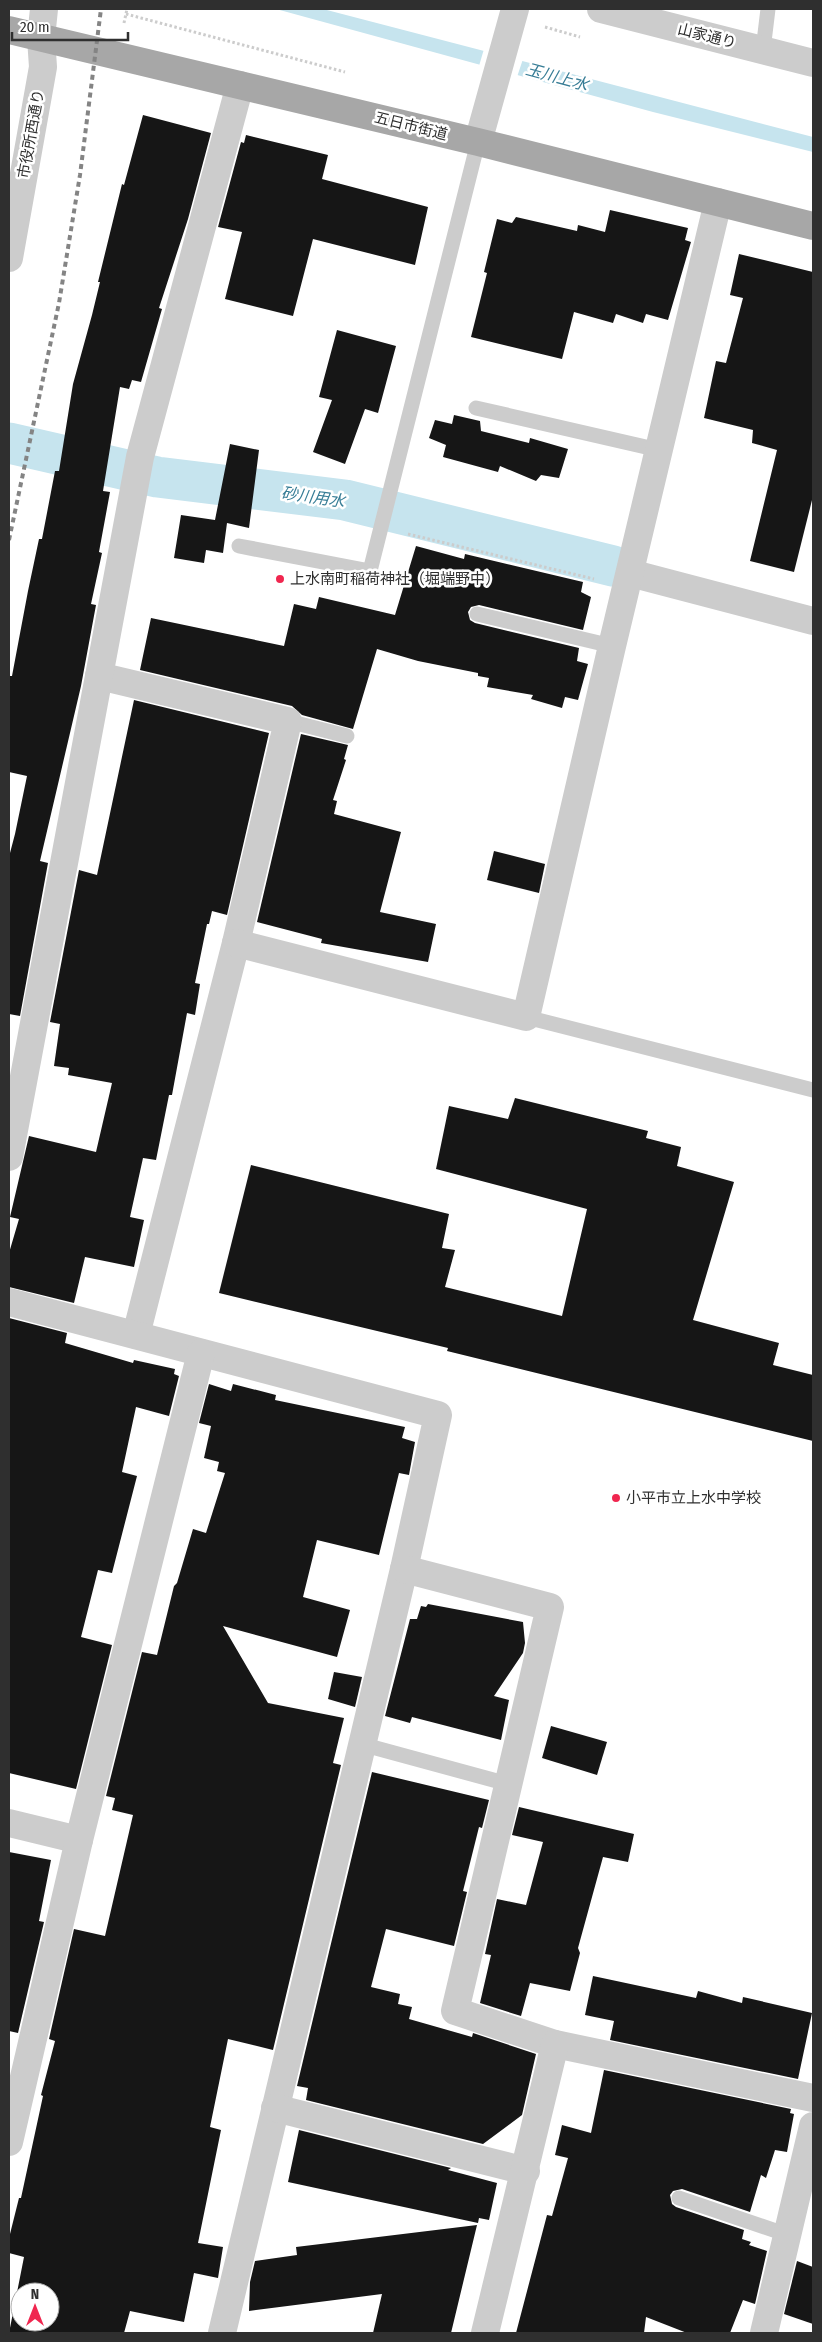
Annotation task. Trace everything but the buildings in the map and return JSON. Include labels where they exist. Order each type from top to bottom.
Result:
[{"type":"main road","name":"五日市街道","points":[[9,30],[478,142],[813,226]]},
{"type":"street","name":"市役所西通り","points":[[9,258],[43,67],[41,38],[44,9]]},
{"type":"street","name":"山家通り","points":[[601,9],[813,63]]},
{"type":"street","points":[[478,142],[513,17]]},
{"type":"street","points":[[9,1157],[140,456],[240,85]]},
{"type":"street","points":[[236,943],[526,1017],[718,202]]},
{"type":"street","points":[[629,580],[813,621]]},
{"type":"street","points":[[99,676],[288,721],[236,943],[136,1335]]},
{"type":"street","points":[[9,1302],[438,1415],[404,1569],[222,2333]]},
{"type":"street","points":[[9,2142],[79,1840],[201,1353]]},
{"type":"street","points":[[404,1569],[550,1607],[455,2011],[554,2044],[813,2098]]},
{"type":"street","points":[[9,1823],[79,1840]]},
{"type":"street","points":[[485,2333],[526,2171],[554,2044]]},
{"type":"street","points":[[275,2108],[526,2171]]},
{"type":"street","points":[[769,2332],[788,2235],[813,2126]]},
{"type":"lane","points":[[763,50],[768,9]]},
{"type":"lane","points":[[239,546],[370,571],[388,492],[478,142]]},
{"type":"lane","points":[[476,408],[659,450]]},
{"type":"lane","points":[[477,614],[612,646]]},
{"type":"lane","points":[[288,721],[347,736]]},
{"type":"lane","points":[[526,1017],[813,1090]]},
{"type":"lane","points":[[362,1744],[508,1784]]},
{"type":"lane","points":[[679,2198],[788,2235]]},
{"type":"path","points":[[126,14],[354,75]]},
{"type":"path","points":[[381,526],[629,580]]},
{"type":"water","name":"玉川上水","points":[[276,9],[323,9],[813,137],[813,152],[653,112]]},
{"type":"pier","points":[[484,49],[523,59],[517,77],[479,66]]},
{"type":"waterway","name":"砂川用水","points":[[9,443],[157,477],[345,500],[613,566]]},
{"type":"railway","points":[[9,540],[59,303],[80,175],[101,9]]},
{"type":"place","name":"上水南町稲荷神社（堀端野中）","points":[[280,579]]},
{"type":"place","name":"小平市立上水中学校","points":[[616,1498]]}]
